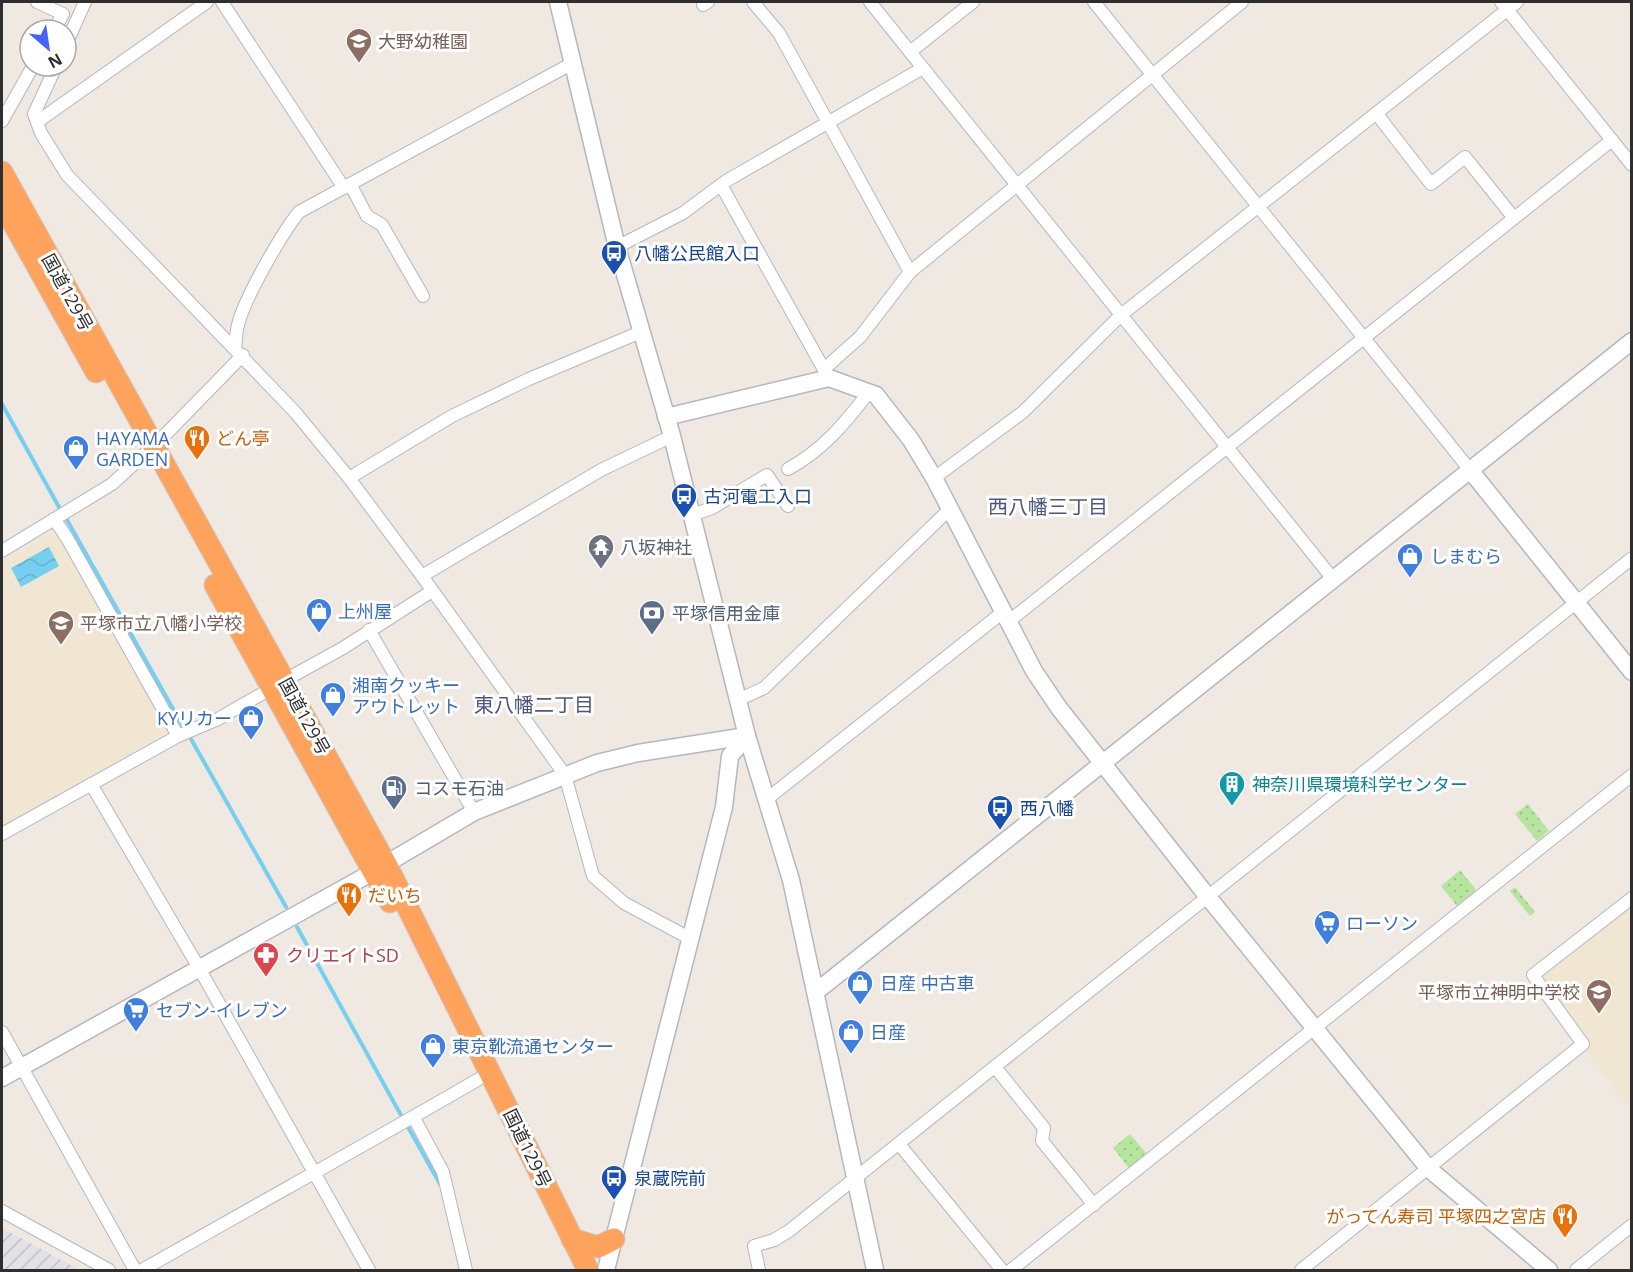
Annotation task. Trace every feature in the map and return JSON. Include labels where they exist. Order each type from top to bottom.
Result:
[{"type":"highway","name":"国道129号","points":[[2,172],[148,451],[379,867],[588,1270]]},
{"type":"highway","name":"国道129号","points":[[2,203],[7,225],[148,451]]},
{"type":"highway","name":"国道129号","points":[[379,867],[478,1079],[573,1270]]},
{"type":"highway","points":[[572,1239],[598,1247],[614,1239]]},
{"type":"street","points":[[37,2],[63,14],[61,18]]},
{"type":"street","points":[[78,18],[85,2]]},
{"type":"street","points":[[37,122],[207,2]]},
{"type":"street","points":[[222,2],[367,216],[382,225],[423,296]]},
{"type":"street","points":[[558,2],[616,247],[643,331],[672,436],[747,736],[791,880],[817,991],[875,1270]]},
{"type":"street","points":[[753,2],[779,33],[910,272]]},
{"type":"street","points":[[870,2],[1333,579]]},
{"type":"street","points":[[910,52],[973,2]]},
{"type":"street","points":[[1094,2],[1632,672]]},
{"type":"street","points":[[666,417],[827,374],[860,337],[910,272],[1015,184],[1242,2]]},
{"type":"street","points":[[934,478],[1023,412],[1121,315],[1377,113],[1509,4],[1632,165]]},
{"type":"street","points":[[2,551],[112,484],[148,451],[239,352],[238,324],[246,304],[289,225],[299,212],[571,63]]},
{"type":"street","points":[[616,247],[683,213],[722,184],[827,121],[923,68]]},
{"type":"street","points":[[2,122],[26,78]]},
{"type":"street","points":[[50,78],[34,114],[41,134],[67,175],[295,412],[349,478],[565,775],[593,876],[624,903],[691,939]]},
{"type":"street","points":[[1377,113],[1431,184],[1465,157],[1514,218]]},
{"type":"street","points":[[767,799],[1226,447],[1612,140]]},
{"type":"street","points":[[722,184],[827,374],[869,392],[885,405],[934,478],[1034,671],[1101,762],[1429,1169],[1549,1270]]},
{"type":"street","points":[[349,478],[452,416],[529,379],[643,331]]},
{"type":"street","points":[[817,991],[1101,762],[1632,341]]},
{"type":"street","points":[[788,469],[837,434],[869,392]]},
{"type":"street","points":[[422,576],[601,470],[672,436]]},
{"type":"street","points":[[692,515],[712,508],[767,475],[788,506]]},
{"type":"street","points":[[738,700],[764,688],[950,509]]},
{"type":"street","points":[[54,519],[67,537],[178,736]]},
{"type":"street","points":[[759,1270],[754,1246],[774,1240],[789,1231],[856,1179],[1632,558]]},
{"type":"street","points":[[2,834],[178,736],[218,719],[343,648],[432,591]]},
{"type":"street","points":[[369,630],[474,812]]},
{"type":"street","points":[[2,1078],[474,812],[597,763],[638,753],[747,736]]},
{"type":"street","points":[[606,1270],[724,807],[730,756],[747,736]]},
{"type":"street","points":[[1011,1270],[1632,775]]},
{"type":"street","points":[[91,784],[199,968],[369,1270]]},
{"type":"street","points":[[1301,1270],[1583,1044],[1533,975],[1632,898]]},
{"type":"street","points":[[2,1032],[135,1270]]},
{"type":"street","points":[[995,1067],[1044,1128],[1042,1141],[1094,1205]]},
{"type":"street","points":[[142,1270],[313,1171],[414,1118],[478,1079]]},
{"type":"street","points":[[414,1118],[443,1172],[466,1270]]},
{"type":"street","points":[[899,1144],[1002,1270]]},
{"type":"street","points":[[2,1211],[109,1270]]},
{"type":"street","points":[[1576,1270],[1632,1225]]},
{"type":"shaded area","name":"平塚市立八幡小学校","points":[[55,531],[170,732],[2,826],[2,561]]},
{"type":"shaded area","name":"平塚市立神明中学校","points":[[1631,905],[1631,1109],[1586,1051],[1591,1047],[1542,982],[1542,978]]},
{"type":"shaded area","points":[[2,1228],[80,1270],[2,1270]]},
{"type":"green space","points":[[1528,804],[1549,831],[1537,841],[1515,814]]},
{"type":"green space","points":[[1460,870],[1476,890],[1457,906],[1441,886]]},
{"type":"green space","points":[[1515,887],[1535,912],[1530,916],[1510,891]]},
{"type":"green space","points":[[1130,1134],[1146,1153],[1129,1168],[1113,1148]]},
{"type":"water","points":[[49,547],[59,566],[21,587],[11,568]]},
{"type":"waterway","points":[[2,404],[60,509]]},
{"type":"waterway","points":[[67,520],[182,725]]},
{"type":"waterway","points":[[191,739],[286,907]]},
{"type":"waterway","points":[[297,927],[402,1117]]},
{"type":"waterway","points":[[408,1127],[440,1184]]},
{"type":"place","name":"大野幼稚園","points":[[359,64]]},
{"type":"place","name":"八幡公民館入口","points":[[614,276]]},
{"type":"place","name":"どん亭","points":[[197,461]]},
{"type":"place","name":"HAYAMA GARDEN","points":[[76,471]]},
{"type":"place","name":"古河電工入口","points":[[684,519]]},
{"type":"place","name":"八坂神社","points":[[601,570]]},
{"type":"place","name":"しまむら","points":[[1410,579]]},
{"type":"place","name":"上州屋","points":[[319,634]]},
{"type":"place","name":"平塚信用金庫","points":[[652,636]]},
{"type":"place","name":"平塚市立八幡小学校","points":[[61,646]]},
{"type":"place","name":"湘南クッキー アウトレット","points":[[333,718]]},
{"type":"place","name":"KYリカー","points":[[251,741]]},
{"type":"place","name":"神奈川県環境科学センター","points":[[1232,807]]},
{"type":"place","name":"コスモ石油","points":[[394,811]]},
{"type":"place","name":"西八幡","points":[[1000,831]]},
{"type":"place","name":"だいち","points":[[349,918]]},
{"type":"place","name":"ローソン","points":[[1327,946]]},
{"type":"place","name":"クリエイトSD","points":[[266,978]]},
{"type":"place","name":"日産 中古車","points":[[860,1006]]},
{"type":"place","name":"平塚市立神明中学校","points":[[1599,1015]]},
{"type":"place","name":"セブン-イレブン","points":[[136,1033]]},
{"type":"place","name":"日産","points":[[851,1055]]},
{"type":"place","name":"東京靴流通センター","points":[[433,1069]]},
{"type":"place","name":"泉蔵院前","points":[[614,1201]]},
{"type":"place","name":"がってん寿司 平塚四之宮店","points":[[1565,1239]]},
{"type":"district","name":"西八幡三丁目","points":[[1048,506]]},
{"type":"district","name":"東八幡二丁目","points":[[534,704]]}]
